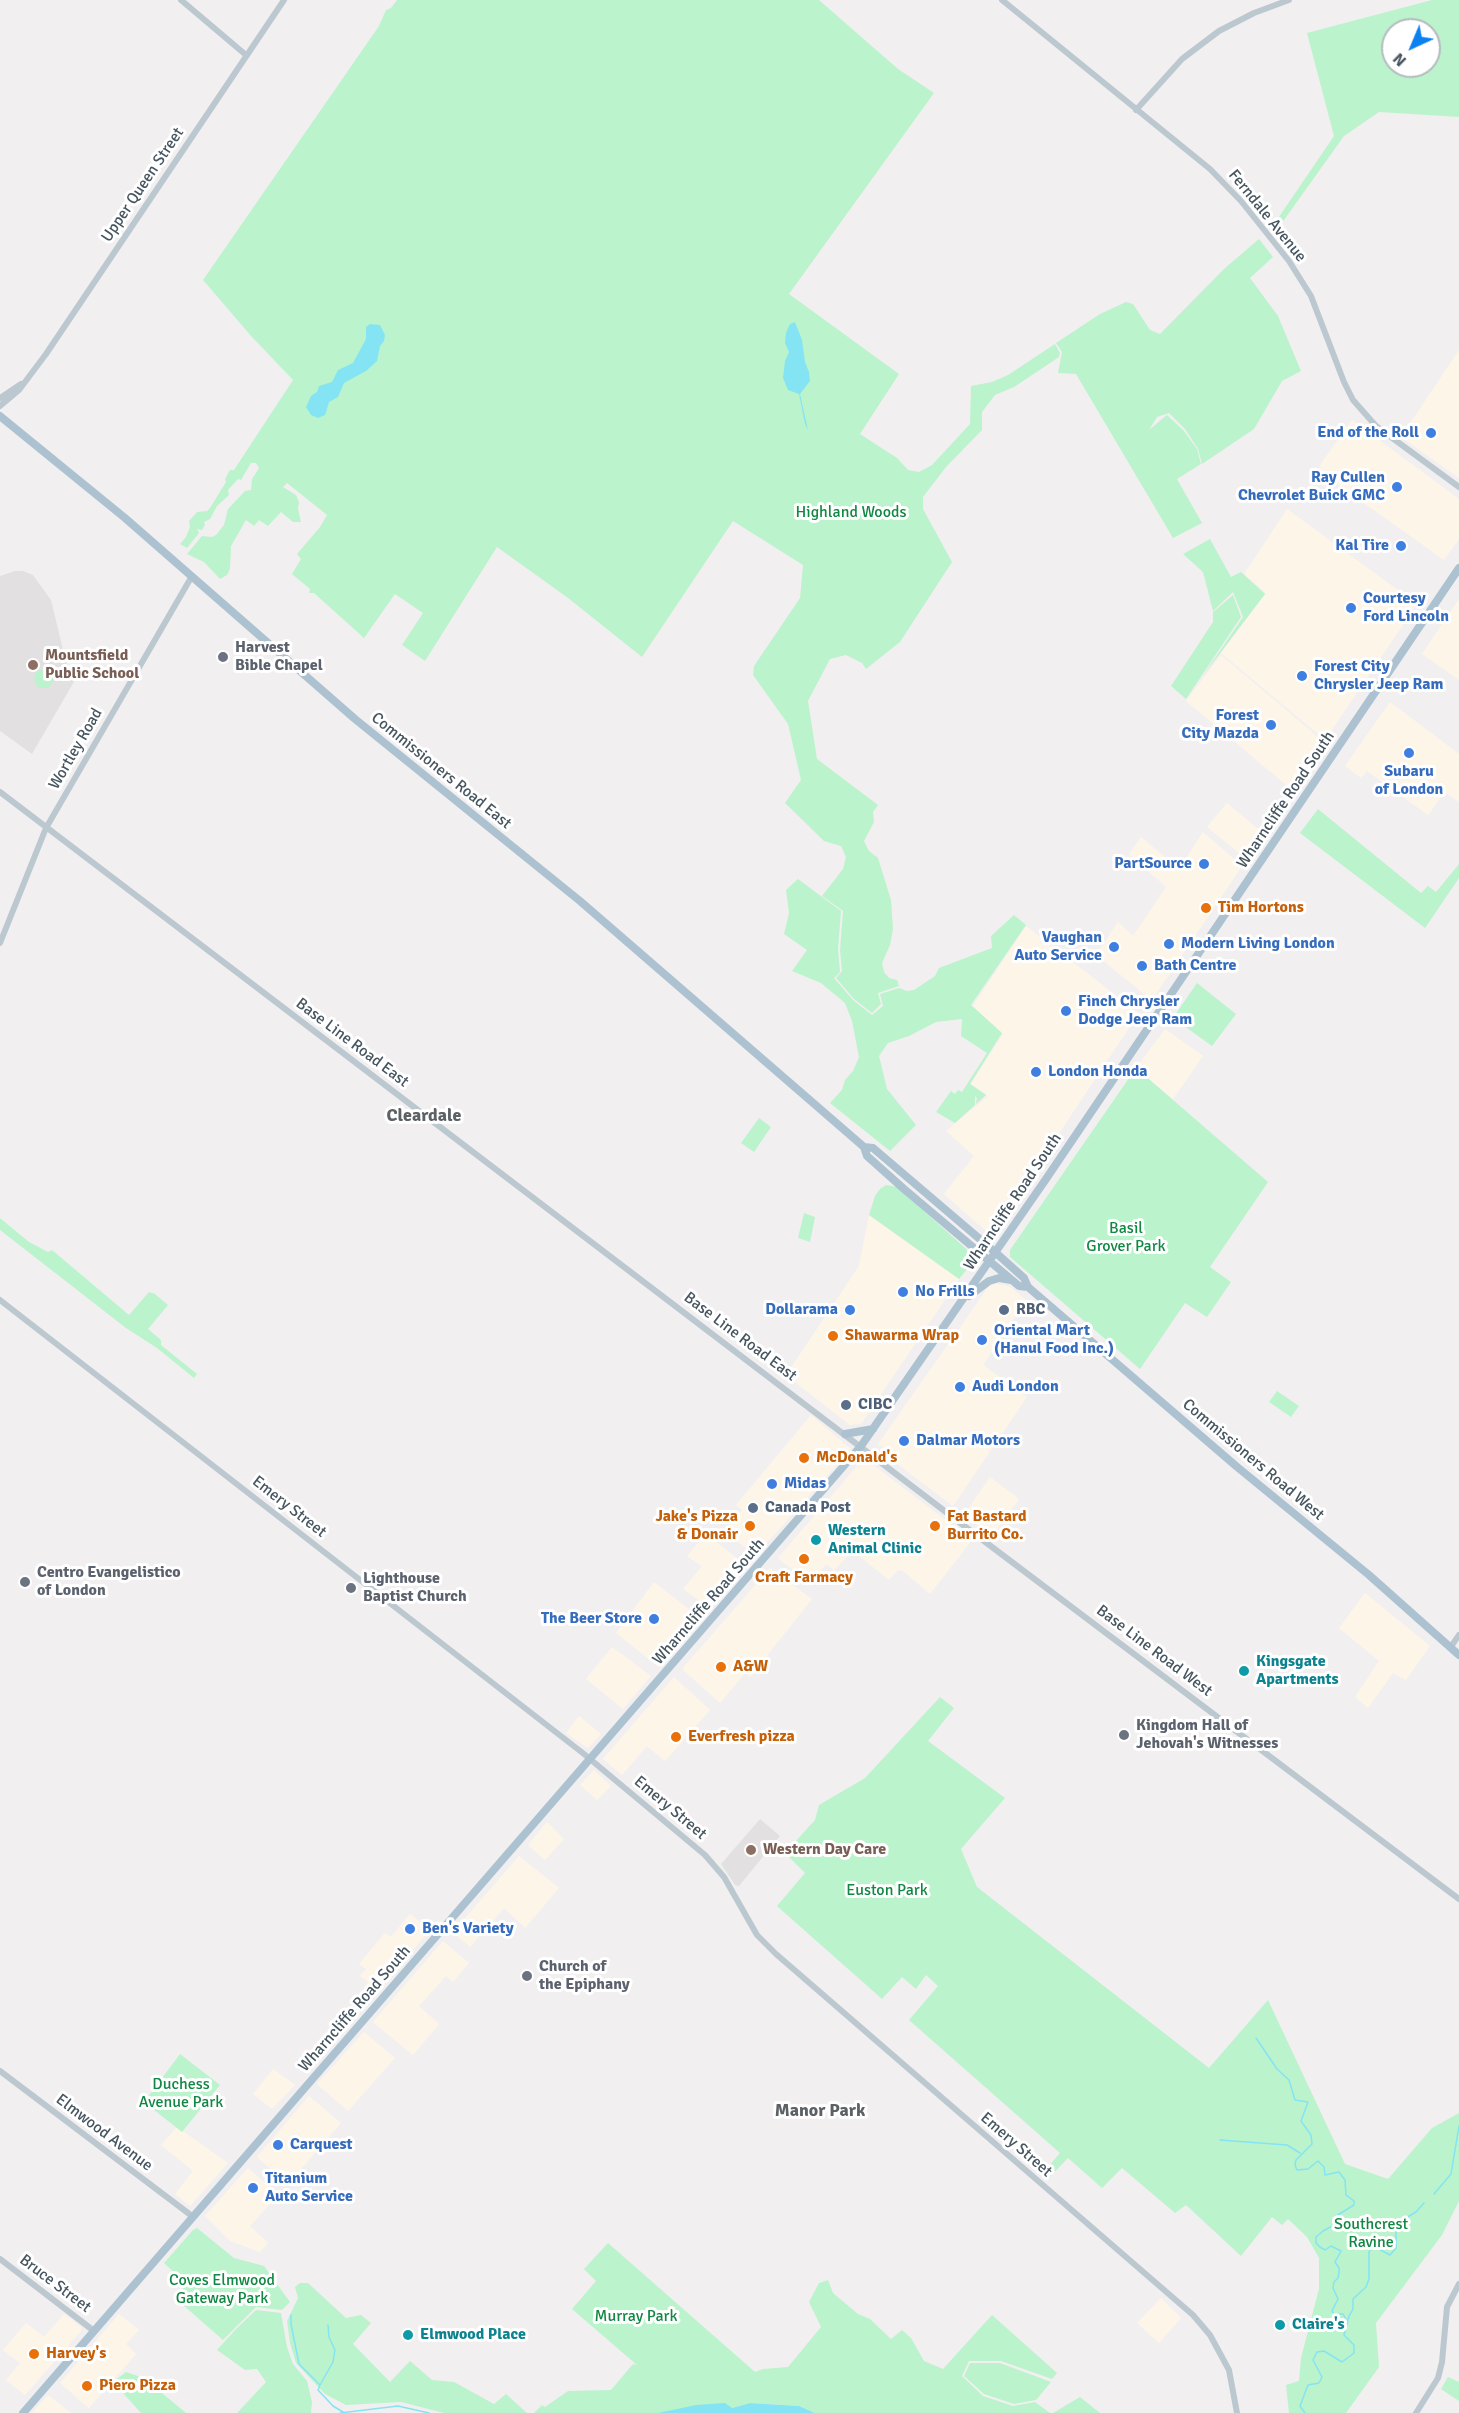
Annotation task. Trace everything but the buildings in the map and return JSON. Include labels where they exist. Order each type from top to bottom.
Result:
[{"type":"main road","name":"Commissioners Road East","points":[[0,416],[192,576],[355,718],[580,901],[864,1147],[867,1156],[989,1261]]},
{"type":"main road","name":"Wharncliffe Road South","points":[[23,2413],[861,1446],[996,1252],[1459,568]]},
{"type":"main road","name":"Commissioners Road East","points":[[864,1147],[873,1148],[996,1252]]},
{"type":"main road","name":"Commissioners Road West","points":[[996,1252],[1024,1278],[1028,1287],[1236,1466],[1369,1575],[1459,1655]]},
{"type":"main road","name":"Commissioners Road West","points":[[989,1261],[1019,1286],[1028,1287]]},
{"type":"main road","points":[[963,1300],[988,1281],[1003,1278],[1012,1280]]},
{"type":"main road","points":[[845,1434],[873,1429]]},
{"type":"street","points":[[181,0],[246,55]]},
{"type":"street","name":"Upper Queen Street","points":[[0,406],[19,390],[46,354],[284,0]]},
{"type":"street","name":"Ferndale Avenue","points":[[1002,0],[1210,170],[1241,201],[1289,261],[1311,296],[1344,382],[1365,414],[1376,426],[1459,487]]},
{"type":"street","points":[[1136,110],[1182,59],[1219,32],[1254,13],[1289,0]]},
{"type":"street","name":"Upper Queen Street","points":[[0,398],[22,384]]},
{"type":"street","name":"Wortley Road","points":[[0,943],[46,828],[192,576]]},
{"type":"street","name":"Base Line Road East","points":[[0,792],[861,1446]]},
{"type":"street","name":"Emery Street","points":[[0,1300],[591,1759],[715,1864],[757,1935],[776,1954],[1193,2315],[1210,2335],[1229,2370],[1237,2413]]},
{"type":"street","name":"Base Line Road West","points":[[861,1446],[1459,1899]]},
{"type":"street","points":[[1450,1647],[1459,1635]]},
{"type":"street","name":"Elmwood Avenue","points":[[0,2071],[192,2216]]},
{"type":"street","name":"Bruce Street","points":[[0,2259],[94,2331]]},
{"type":"street","points":[[1416,2413],[1438,2378],[1442,2362],[1447,2307],[1459,2284]]},
{"type":"shaded area","points":[[1459,350],[1459,478],[1401,437]]},
{"type":"shaded area","points":[[1352,420],[1459,499],[1459,539],[1444,560],[1322,473],[1320,465]]},
{"type":"shaded area","points":[[1287,509],[1417,604],[1325,740],[1221,653],[1266,593],[1244,574]]},
{"type":"shaded area","name":"Mountsfield Public School","points":[[15,571],[33,575],[51,600],[66,662],[75,680],[32,754],[0,731],[0,576]]},
{"type":"shaded area","points":[[1459,599],[1459,680],[1422,654]]},
{"type":"shaded area","points":[[1221,655],[1324,742],[1291,789],[1186,701]]},
{"type":"shaded area","points":[[1390,702],[1459,754],[1459,802],[1445,792],[1428,815],[1367,771],[1361,778],[1345,766]]},
{"type":"shaded area","points":[[1227,803],[1263,833],[1249,856],[1239,853],[1207,827]]},
{"type":"shaded area","points":[[1203,832],[1242,866],[1154,997],[1149,998],[1096,955],[1118,922],[1133,936],[1166,887],[1129,854],[1141,837],[1179,869]]},
{"type":"shaded area","points":[[1026,926],[1139,1013],[1038,1165],[1027,1176],[988,1233],[944,1194],[974,1156],[946,1131],[987,1097],[971,1084],[1003,1034],[973,1006]]},
{"type":"shaded area","points":[[1165,1029],[1203,1056],[1173,1099],[1136,1068]]},
{"type":"shaded area","points":[[869,1215],[959,1279],[861,1424],[850,1425],[786,1375],[859,1266]]},
{"type":"shaded area","points":[[995,1284],[1009,1286],[1026,1300],[983,1365],[1027,1397],[953,1506],[880,1451],[883,1447],[878,1444],[989,1286]]},
{"type":"shaded area","points":[[811,1415],[851,1449],[756,1555],[724,1532],[742,1510],[736,1505]]},
{"type":"shaded area","points":[[869,1462],[972,1540],[930,1594],[902,1570],[897,1571],[889,1580],[853,1551],[834,1570],[826,1564],[810,1584],[778,1558],[857,1466]]},
{"type":"shaded area","points":[[990,1477],[1019,1499],[992,1536],[964,1515]]},
{"type":"shaded area","points":[[706,1534],[747,1566],[710,1608],[683,1589],[702,1566],[687,1556]]},
{"type":"shaded area","points":[[770,1568],[812,1599],[750,1677],[745,1673],[720,1703],[682,1669]]},
{"type":"shaded area","points":[[654,1582],[700,1618],[659,1667],[616,1633]]},
{"type":"shaded area","points":[[1365,1593],[1430,1646],[1406,1680],[1393,1673],[1368,1708],[1355,1697],[1379,1661],[1339,1628]]},
{"type":"shaded area","points":[[612,1647],[651,1676],[623,1709],[586,1679]]},
{"type":"shaded area","points":[[674,1677],[710,1710],[665,1761],[647,1746],[622,1775],[603,1759]]},
{"type":"shaded area","points":[[579,1716],[601,1734],[588,1748],[566,1733]]},
{"type":"shaded area","points":[[594,1770],[611,1786],[597,1800],[580,1785]]},
{"type":"shaded area","name":"Western Day Care","points":[[760,1819],[780,1836],[739,1886],[735,1885],[721,1864]]},
{"type":"shaded area","points":[[547,1822],[564,1839],[545,1860],[528,1845]]},
{"type":"shaded area","points":[[519,1856],[559,1888],[525,1928],[504,1908],[470,1947],[453,1932]]},
{"type":"shaded area","points":[[410,1914],[430,1930],[373,1996],[364,1988],[368,1982],[360,1976],[366,1969],[359,1964],[385,1933],[391,1937]]},
{"type":"shaded area","points":[[443,1941],[469,1963],[453,1982],[446,1976],[419,2006],[439,2024],[413,2055],[373,2022]]},
{"type":"shaded area","points":[[364,2032],[395,2058],[348,2111],[317,2084]]},
{"type":"shaded area","points":[[273,2069],[295,2085],[272,2109],[253,2094]]},
{"type":"shaded area","points":[[309,2096],[341,2123],[288,2184],[257,2157]]},
{"type":"shaded area","points":[[177,2127],[228,2163],[190,2206],[175,2194],[193,2171],[161,2145]]},
{"type":"shaded area","points":[[248,2168],[278,2195],[250,2226],[268,2243],[260,2252],[230,2241],[205,2216]]},
{"type":"shaded area","points":[[1161,2298],[1181,2318],[1159,2343],[1137,2323]]},
{"type":"shaded area","points":[[64,2314],[81,2327],[81,2331],[25,2395],[6,2380],[20,2363],[3,2350],[26,2323],[44,2337]]},
{"type":"shaded area","points":[[119,2314],[139,2330],[126,2344],[136,2354],[89,2408],[60,2383]]},
{"type":"shaded area","points":[[48,2395],[71,2413],[32,2413]]},
{"type":"green space","name":"Highland Woods","points":[[397,0],[819,0],[898,69],[934,93],[789,294],[899,374],[860,434],[897,458],[908,470],[919,472],[932,465],[970,424],[971,386],[992,382],[1008,375],[1055,344],[1060,353],[1059,357],[1014,387],[995,395],[982,412],[982,430],[946,467],[923,497],[923,509],[952,562],[900,642],[866,669],[862,663],[846,655],[830,659],[808,701],[817,759],[878,805],[873,812],[874,822],[864,841],[869,851],[878,858],[891,900],[893,929],[890,945],[882,963],[884,972],[889,978],[897,980],[899,986],[878,993],[881,1004],[872,1013],[854,999],[836,978],[842,971],[840,950],[843,911],[822,896],[843,869],[846,857],[841,846],[824,841],[785,803],[801,780],[788,724],[753,675],[754,666],[800,598],[803,565],[733,521],[642,657],[568,598],[497,547],[425,661],[402,645],[423,613],[395,594],[364,638],[314,593],[309,593],[310,589],[292,574],[301,559],[297,554],[327,515],[287,483],[283,487],[296,495],[301,522],[293,522],[281,512],[268,526],[259,520],[254,526],[246,520],[231,546],[230,569],[227,575],[220,579],[204,562],[187,554],[202,536],[216,535],[224,525],[228,509],[245,491],[251,490],[252,479],[259,468],[256,463],[251,463],[241,480],[238,479],[228,490],[229,495],[217,506],[210,519],[204,522],[202,530],[197,529],[199,533],[187,548],[180,544],[190,527],[189,521],[197,512],[207,511],[210,508],[226,482],[225,479],[230,470],[234,470],[293,380],[203,280],[379,26],[386,10],[391,8]]},
{"type":"green space","points":[[1432,0],[1459,0],[1459,117],[1379,112],[1344,136],[1274,234],[1270,230],[1334,136],[1307,33]]},
{"type":"green space","points":[[1259,239],[1273,257],[1250,278],[1278,316],[1301,371],[1282,381],[1254,429],[1202,464],[1198,449],[1185,429],[1169,413],[1157,417],[1149,430],[1167,415],[1184,431],[1197,449],[1201,464],[1177,479],[1202,523],[1173,538],[1076,374],[1058,373],[1062,352],[1056,343],[1100,314],[1126,302],[1133,304],[1150,330],[1160,334],[1224,269]]},
{"type":"green space","points":[[1210,539],[1231,577],[1241,572],[1265,594],[1202,677],[1243,617],[1233,592],[1213,611],[1203,572],[1183,554]]},
{"type":"green space","points":[[1233,595],[1241,617],[1186,699],[1171,686],[1213,622],[1213,612]]},
{"type":"green space","points":[[57,668],[60,674],[54,678],[49,688],[38,688],[34,679],[36,671]]},
{"type":"green space","points":[[1318,809],[1421,893],[1428,886],[1436,892],[1459,864],[1459,878],[1425,928],[1300,833]]},
{"type":"green space","points":[[798,879],[841,911],[838,949],[840,972],[834,978],[853,1000],[872,1015],[883,1006],[880,994],[899,988],[907,991],[914,990],[935,976],[939,968],[992,948],[991,936],[1014,915],[1026,925],[971,1005],[1002,1033],[970,1084],[986,1095],[976,1104],[975,1096],[975,1105],[955,1123],[936,1112],[951,1091],[955,1094],[958,1090],[962,1092],[987,1053],[961,1036],[962,1019],[936,1022],[909,1036],[888,1043],[879,1056],[887,1089],[916,1125],[890,1151],[830,1103],[842,1090],[845,1080],[853,1071],[859,1057],[852,1021],[845,1003],[821,983],[792,971],[807,950],[784,934],[789,913],[786,890]]},
{"type":"green space","points":[[1197,983],[1236,1014],[1212,1046],[1173,1018]]},
{"type":"green space","name":"Basil Grover Park","points":[[1136,1068],[1268,1182],[1210,1267],[1231,1282],[1207,1317],[1185,1303],[1140,1369],[1010,1257],[1010,1250]]},
{"type":"green space","points":[[759,1118],[771,1127],[754,1152],[741,1143]]},
{"type":"green space","points":[[886,1185],[897,1187],[973,1255],[978,1267],[969,1267],[959,1279],[869,1215],[875,1196]]},
{"type":"green space","points":[[804,1213],[815,1217],[810,1242],[798,1238]]},
{"type":"green space","points":[[0,1218],[29,1242],[48,1252],[52,1250],[129,1315],[149,1292],[155,1294],[168,1305],[148,1329],[161,1340],[161,1345],[197,1374],[194,1378],[0,1230]]},
{"type":"green space","points":[[1277,1391],[1299,1406],[1291,1417],[1269,1402]]},
{"type":"green space","name":"Euston Park","points":[[940,1697],[954,1708],[928,1741],[1005,1798],[961,1849],[977,1887],[1209,2068],[1268,2000],[1345,2164],[1388,2179],[1432,2128],[1459,2113],[1459,2201],[1442,2235],[1376,2323],[1379,2367],[1346,2413],[1289,2413],[1286,2385],[1299,2381],[1301,2358],[1319,2289],[1319,2258],[1307,2237],[1288,2219],[1282,2225],[1272,2217],[1241,2256],[1186,2205],[1175,2213],[1122,2168],[1102,2188],[1068,2158],[1048,2179],[1042,2174],[1060,2153],[909,2020],[938,1986],[926,1975],[916,1989],[902,1977],[882,1999],[777,1906],[805,1873],[785,1853],[815,1820],[819,1805],[865,1778]]},
{"type":"green space","name":"Duchess Avenue Park","points":[[180,2054],[220,2085],[182,2132],[144,2102]]},
{"type":"green space","name":"Coves Elmwood Gateway Park","points":[[197,2228],[234,2258],[264,2266],[290,2302],[282,2310],[256,2307],[223,2340],[175,2298],[187,2284],[164,2263]]},
{"type":"green space","name":"Murray Park","points":[[608,2243],[755,2372],[788,2367],[821,2327],[809,2302],[819,2283],[828,2280],[833,2293],[858,2314],[870,2319],[891,2339],[902,2330],[911,2338],[924,2361],[943,2369],[992,2315],[1057,2373],[1052,2379],[1001,2361],[969,2361],[962,2376],[983,2396],[1013,2406],[1035,2402],[1050,2413],[815,2413],[799,2406],[750,2403],[732,2408],[659,2413],[534,2413],[542,2405],[545,2407],[568,2391],[611,2390],[633,2364],[637,2365],[572,2309],[596,2281],[584,2269]]},
{"type":"green space","points":[[300,2283],[308,2283],[346,2318],[361,2315],[371,2323],[353,2344],[390,2382],[410,2361],[432,2380],[454,2382],[494,2404],[506,2394],[527,2413],[444,2413],[401,2402],[346,2405],[325,2394],[296,2363],[290,2343],[287,2321],[298,2298],[295,2287]]},
{"type":"green space","points":[[256,2310],[281,2313],[287,2347],[293,2364],[307,2381],[312,2402],[311,2413],[237,2413],[266,2382],[257,2369],[245,2370],[217,2350]]},
{"type":"green space","points":[[970,2363],[1000,2363],[1051,2382],[1036,2400],[1014,2404],[984,2394],[964,2376]]},
{"type":"green space","points":[[126,2372],[144,2378],[186,2413],[141,2413],[113,2382]]},
{"type":"green space","points":[[1448,2377],[1459,2382],[1459,2401],[1441,2389]]},
{"type":"green space","points":[[1080,2397],[1100,2413],[1053,2413]]},
{"type":"water","points":[[795,322],[802,340],[809,372],[810,381],[800,394],[808,430],[799,394],[788,390],[783,378],[785,361],[789,352],[785,343],[786,333],[790,324]]},
{"type":"water","points":[[370,324],[380,325],[385,335],[377,361],[366,371],[344,383],[338,397],[329,402],[325,415],[318,418],[311,415],[306,407],[311,396],[317,392],[319,386],[332,382],[338,370],[353,363],[366,339],[366,327]]},
{"type":"water","points":[[725,2403],[732,2408],[750,2403],[799,2406],[815,2413],[658,2413],[696,2405]]},
{"type":"waterway","points":[[1256,2038],[1277,2069],[1289,2080],[1295,2100],[1308,2102],[1301,2121],[1311,2135],[1312,2144],[1296,2160],[1297,2170],[1308,2169],[1318,2161],[1324,2167],[1325,2175],[1339,2172],[1345,2180],[1346,2195],[1354,2201],[1354,2205],[1336,2216],[1338,2221],[1336,2224],[1316,2237],[1316,2243],[1325,2250],[1331,2246],[1341,2251],[1335,2262],[1339,2273],[1333,2288],[1338,2299],[1332,2311],[1334,2314],[1343,2314],[1347,2321]]},
{"type":"waterway","points":[[1434,2194],[1451,2174],[1459,2126]]},
{"type":"waterway","points":[[1220,2140],[1287,2145],[1300,2153]]},
{"type":"waterway","points":[[1305,2413],[1300,2406],[1308,2385],[1319,2383],[1322,2377],[1313,2360],[1317,2352],[1324,2351],[1342,2362],[1354,2353],[1354,2345],[1344,2335],[1353,2309],[1353,2299],[1366,2287],[1369,2279],[1369,2252],[1373,2246],[1390,2255],[1396,2248],[1396,2228],[1401,2221],[1416,2212],[1424,2203]]},
{"type":"waterway","points":[[291,2315],[299,2364],[320,2385],[318,2390],[333,2406],[343,2412]]},
{"type":"waterway","points":[[320,2385],[333,2362],[335,2350],[329,2337],[328,2325]]},
{"type":"waterway","points":[[340,2413],[398,2406],[429,2413]]},
{"type":"place","name":"End of the Roll","points":[[1431,433]]},
{"type":"place","name":"Ray Cullen Chevrolet Buick GMC","points":[[1397,487]]},
{"type":"place","name":"Kal Tire","points":[[1401,546]]},
{"type":"place","name":"Courtesy Ford Lincoln","points":[[1351,608]]},
{"type":"place","name":"Harvest Bible Chapel","points":[[223,657]]},
{"type":"place","name":"Mountsfield Public School","points":[[33,665]]},
{"type":"place","name":"Forest City Chrysler Jeep Ram","points":[[1302,676]]},
{"type":"place","name":"Forest City Mazda","points":[[1271,725]]},
{"type":"place","name":"Subaru of London","points":[[1409,753]]},
{"type":"place","name":"PartSource","points":[[1204,864]]},
{"type":"place","name":"Tim Hortons","points":[[1206,908]]},
{"type":"place","name":"Modern Living London","points":[[1169,944]]},
{"type":"place","name":"Vaughan Auto Service","points":[[1114,947]]},
{"type":"place","name":"Bath Centre","points":[[1142,966]]},
{"type":"place","name":"Finch Chrysler Dodge Jeep Ram","points":[[1066,1011]]},
{"type":"place","name":"London Honda","points":[[1036,1072]]},
{"type":"place","name":"No Frills","points":[[903,1292]]},
{"type":"place","name":"Dollarama","points":[[850,1310]]},
{"type":"place","name":"RBC","points":[[1004,1310]]},
{"type":"place","name":"Shawarma Wrap","points":[[833,1336]]},
{"type":"place","name":"Oriental Mart (Hanul Food Inc.)","points":[[982,1340]]},
{"type":"place","name":"Audi London","points":[[960,1387]]},
{"type":"place","name":"CIBC","points":[[846,1405]]},
{"type":"place","name":"Dalmar Motors","points":[[904,1441]]},
{"type":"place","name":"McDonald's","points":[[804,1458]]},
{"type":"place","name":"Midas","points":[[772,1484]]},
{"type":"place","name":"Canada Post","points":[[753,1508]]},
{"type":"place","name":"Jake's Pizza & Donair","points":[[750,1526]]},
{"type":"place","name":"Fat Bastard Burrito Co.","points":[[935,1526]]},
{"type":"place","name":"Western Animal Clinic","points":[[816,1540]]},
{"type":"place","name":"Craft Farmacy","points":[[804,1559]]},
{"type":"place","name":"Centro Evangelistico of London","points":[[25,1582]]},
{"type":"place","name":"Lighthouse Baptist Church","points":[[351,1588]]},
{"type":"place","name":"The Beer Store","points":[[654,1619]]},
{"type":"place","name":"A&W","points":[[721,1667]]},
{"type":"place","name":"Kingsgate Apartments","points":[[1244,1671]]},
{"type":"place","name":"Kingdom Hall of Jehovah's Witnesses","points":[[1124,1735]]},
{"type":"place","name":"Everfresh pizza","points":[[676,1737]]},
{"type":"place","name":"Western Day Care","points":[[751,1850]]},
{"type":"place","name":"Ben's Variety","points":[[410,1929]]},
{"type":"place","name":"Church of the Epiphany","points":[[527,1976]]},
{"type":"place","name":"Carquest","points":[[278,2145]]},
{"type":"place","name":"Titanium Auto Service","points":[[253,2188]]},
{"type":"place","name":"Claire's","points":[[1280,2325]]},
{"type":"place","name":"Elmwood Place","points":[[408,2335]]},
{"type":"place","name":"Harvey's","points":[[34,2354]]},
{"type":"place","name":"Piero Pizza","points":[[87,2386]]},
{"type":"district","name":"Cleardale","points":[[424,1116]]},
{"type":"district","name":"Manor Park","points":[[820,2111]]},
{"type":"park label","name":"Southcrest Ravine","points":[[1371,2234]]}]
